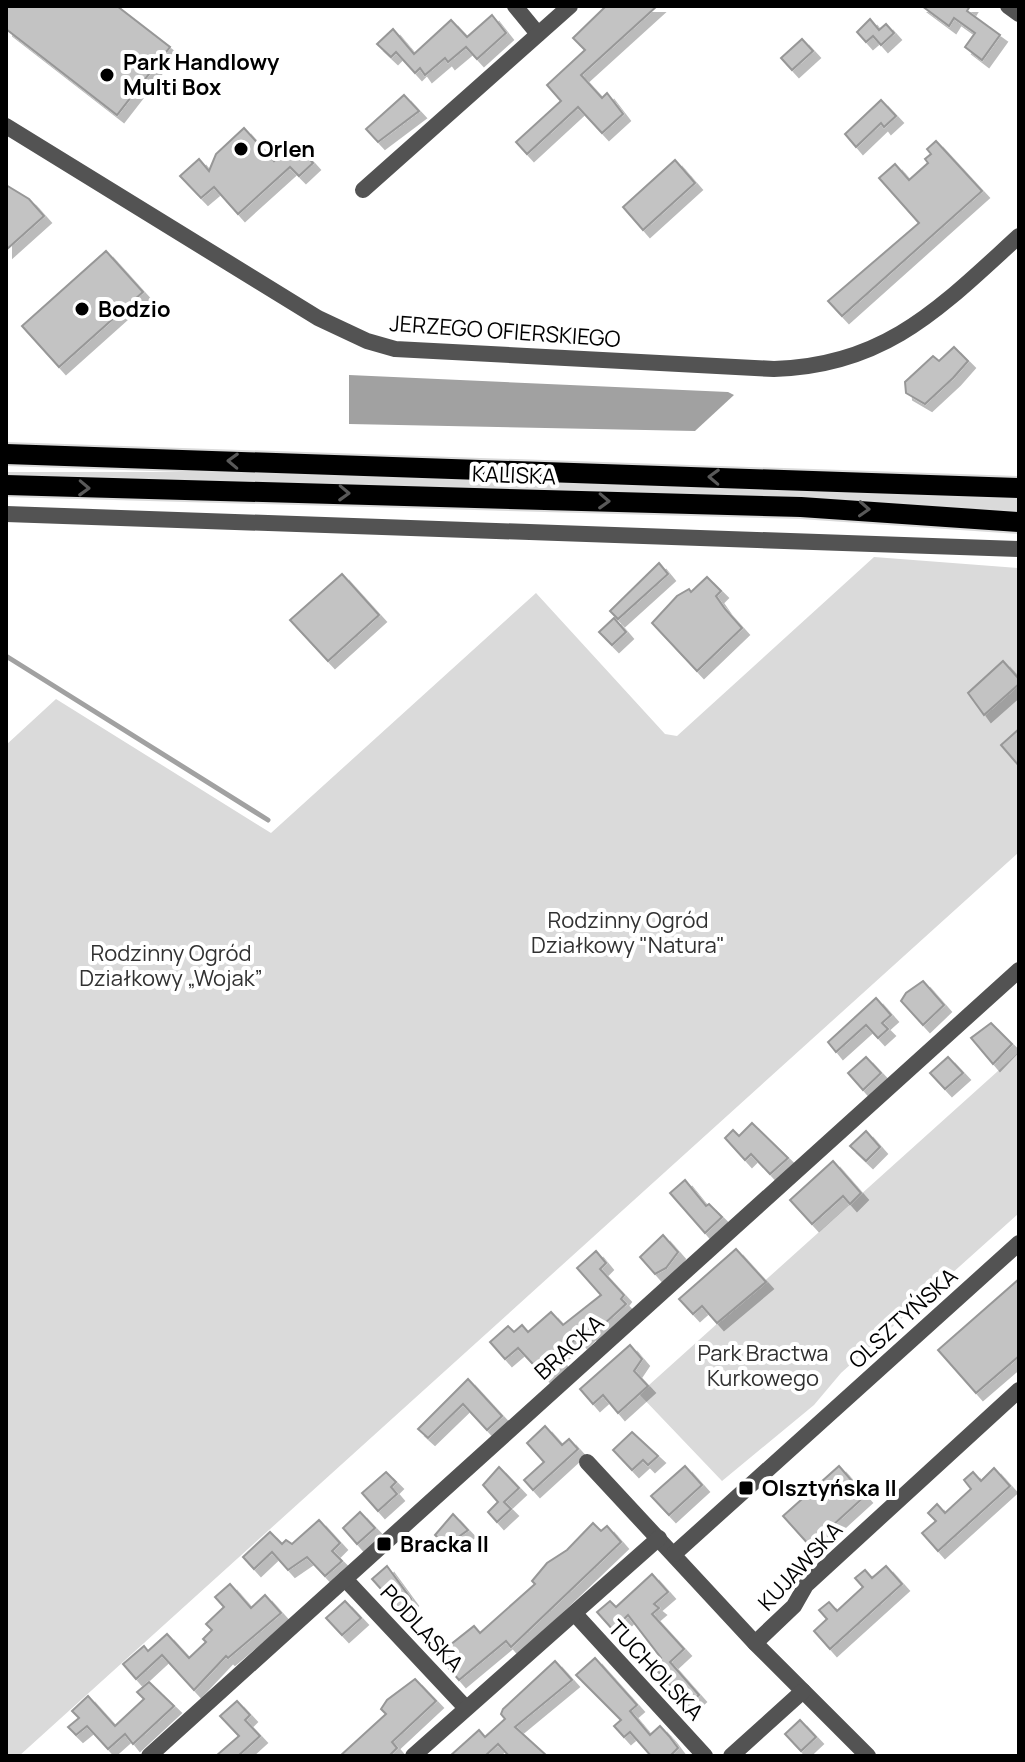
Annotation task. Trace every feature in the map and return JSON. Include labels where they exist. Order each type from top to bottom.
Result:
[{"type":"main road","name":"KALISKA","points":[[6,454],[1019,488]]},
{"type":"main road","name":"KALISKA","points":[[6,485],[801,507],[1019,522]]},
{"type":"street","points":[[515,6],[538,34]]},
{"type":"street","points":[[363,190],[570,6]]},
{"type":"street","points":[[1008,6],[1019,14]]},
{"type":"street","name":"JERZEGO OFIERSKIEGO","points":[[6,126],[318,318],[367,341],[395,349],[774,369],[833,364],[902,335],[1019,236]]},
{"type":"street","points":[[6,514],[1019,549]]},
{"type":"street","name":"BRACKA","points":[[149,1756],[1019,970]]},
{"type":"street","name":"OLSZTYŃSKA","points":[[674,1554],[1019,1243]]},
{"type":"street","name":"KUJAWSKA","points":[[755,1643],[794,1606],[806,1585],[1019,1390]]},
{"type":"street","name":"KUJAWSKA","points":[[587,1462],[755,1643],[868,1756]]},
{"type":"street","points":[[413,1756],[659,1538]]},
{"type":"street","name":"PODLASKA","points":[[345,1579],[466,1708]]},
{"type":"street","name":"TUCHOLSKA","points":[[575,1614],[705,1756]]},
{"type":"street","points":[[731,1756],[803,1691]]},
{"type":"green space","points":[[6,472],[222,472],[1008,497],[1019,498],[1019,513],[766,498],[6,475]]},
{"type":"green space","name":"Rodzinny Ogród Działkowy \"Natura\"","points":[[874,557],[1019,568],[1019,852],[19,1756],[6,1756],[6,745],[56,699],[271,833],[536,593],[665,734],[677,736]]},
{"type":"green space","name":"Park Bractwa Kurkowego","points":[[1019,1052],[1019,1213],[841,1373],[814,1405],[722,1481],[639,1394]]},
{"type":"shaded area","points":[[349,375],[728,392],[734,395],[695,431],[349,424]]},
{"type":"building","name":"Park Handlowy Multi Box","points":[[6,6],[117,6],[170,47],[117,115],[6,29]]},
{"type":"building","points":[[606,6],[657,6],[581,75],[602,98],[607,93],[623,114],[602,133],[578,107],[527,154],[516,142],[561,101],[547,85],[585,50],[573,38]]},
{"type":"building","points":[[922,6],[970,6],[967,11],[1000,35],[982,60],[965,47],[975,33],[954,18],[949,26]]},
{"type":"building","points":[[492,15],[506,33],[477,59],[466,47],[448,62],[445,58],[425,75],[420,68],[415,73],[396,52],[391,57],[377,44],[393,29],[414,54],[451,20],[467,37]]},
{"type":"building","points":[[870,19],[879,30],[886,24],[894,33],[881,45],[873,36],[866,42],[857,32]]},
{"type":"building","points":[[802,39],[813,51],[792,70],[781,58]]},
{"type":"building","points":[[404,95],[419,111],[378,142],[366,129]]},
{"type":"building","points":[[881,100],[896,116],[884,127],[881,123],[856,147],[845,134]]},
{"type":"building","points":[[244,128],[274,161],[295,143],[313,163],[299,176],[290,167],[238,214],[214,187],[201,198],[180,176],[199,159],[209,171],[216,154]]},
{"type":"building","points":[[936,141],[982,191],[842,316],[828,301],[919,223],[879,178],[895,164],[909,180],[928,163],[925,159],[931,154],[927,149]]},
{"type":"building","points":[[675,160],[695,183],[643,230],[623,207]]},
{"type":"building","points":[[6,185],[29,199],[44,216],[6,250]]},
{"type":"building","name":"Bodzio","points":[[106,251],[143,292],[59,367],[22,326]]},
{"type":"building","points":[[954,347],[968,361],[953,378],[925,404],[906,393],[905,382],[933,356],[939,361]]},
{"type":"building","points":[[659,563],[668,574],[618,619],[610,611]]},
{"type":"building","points":[[342,574],[379,615],[328,661],[290,620]]},
{"type":"building","points":[[707,577],[721,591],[716,596],[742,628],[697,671],[652,623],[677,596],[689,589],[691,592]]},
{"type":"building","points":[[614,618],[626,632],[612,645],[599,632]]},
{"type":"building","points":[[1003,661],[1019,679],[1019,684],[984,715],[968,693]]},
{"type":"building","points":[[1019,729],[1019,766],[1001,745]]},
{"type":"building","points":[[923,981],[944,1005],[923,1025],[901,1001],[906,993]]},
{"type":"building","points":[[876,998],[891,1015],[882,1023],[888,1029],[878,1038],[866,1025],[836,1052],[828,1042]]},
{"type":"building","points":[[991,1023],[1012,1044],[993,1064],[971,1038]]},
{"type":"building","points":[[866,1057],[881,1073],[863,1090],[848,1073]]},
{"type":"building","points":[[948,1057],[963,1073],[945,1089],[930,1073]]},
{"type":"building","points":[[752,1123],[788,1158],[770,1174],[751,1154],[745,1160],[725,1138],[733,1130],[739,1136]]},
{"type":"building","points":[[866,1131],[880,1147],[866,1161],[850,1146]]},
{"type":"building","points":[[833,1161],[861,1193],[850,1204],[843,1196],[812,1224],[790,1200]]},
{"type":"building","points":[[685,1180],[706,1206],[709,1204],[722,1217],[705,1233],[670,1193]]},
{"type":"building","points":[[663,1235],[678,1252],[666,1268],[655,1274],[640,1257]]},
{"type":"building","points":[[736,1249],[766,1282],[717,1323],[702,1306],[693,1314],[679,1299]]},
{"type":"building","points":[[596,1251],[606,1263],[600,1269],[624,1295],[621,1299],[626,1304],[592,1335],[589,1332],[580,1341],[577,1338],[557,1356],[562,1362],[545,1377],[518,1348],[505,1359],[490,1342],[508,1326],[514,1332],[522,1325],[528,1332],[551,1312],[563,1325],[601,1295],[577,1268]]},
{"type":"building","points":[[1019,1279],[1019,1356],[976,1393],[938,1350]]},
{"type":"building","points":[[630,1345],[642,1359],[634,1371],[648,1386],[618,1413],[603,1395],[593,1404],[580,1389]]},
{"type":"building","points":[[468,1379],[502,1416],[487,1430],[463,1404],[428,1438],[418,1429]]},
{"type":"building","points":[[545,1426],[562,1445],[569,1439],[578,1449],[533,1490],[524,1480],[544,1462],[527,1443]]},
{"type":"building","points":[[632,1432],[658,1456],[648,1465],[643,1460],[632,1470],[613,1450]]},
{"type":"building","points":[[685,1466],[702,1485],[669,1515],[651,1496]]},
{"type":"building","points":[[839,1466],[865,1496],[810,1546],[783,1516]]},
{"type":"building","points":[[499,1467],[519,1488],[504,1502],[511,1509],[497,1522],[488,1512],[498,1502],[483,1485]]},
{"type":"building","points":[[994,1468],[1010,1486],[938,1551],[922,1533],[936,1521],[928,1513],[937,1504],[945,1513],[971,1489],[964,1480],[973,1472],[981,1481]]},
{"type":"building","points":[[386,1472],[396,1482],[391,1487],[397,1494],[378,1511],[362,1493]]},
{"type":"building","points":[[360,1512],[375,1528],[357,1544],[343,1528]]},
{"type":"building","points":[[453,1514],[468,1530],[446,1546],[435,1535]]},
{"type":"building","points":[[319,1520],[340,1543],[332,1551],[342,1561],[325,1576],[307,1557],[288,1570],[272,1552],[254,1569],[243,1557],[270,1532],[282,1544],[286,1540],[292,1544]]},
{"type":"building","points":[[593,1523],[601,1531],[607,1526],[621,1542],[511,1647],[506,1641],[459,1680],[439,1657],[445,1649],[474,1626],[480,1633],[535,1584],[532,1581],[547,1563],[567,1550]]},
{"type":"building","points":[[387,1566],[411,1599],[400,1610],[372,1579]]},
{"type":"building","points":[[886,1566],[902,1584],[830,1649],[814,1631],[827,1619],[819,1610],[829,1602],[837,1611],[863,1587],[855,1578],[865,1570],[872,1578]]},
{"type":"building","points":[[652,1574],[668,1592],[654,1604],[659,1608],[652,1614],[684,1649],[670,1662],[699,1695],[688,1705],[653,1666],[661,1658],[628,1615],[613,1630],[597,1612],[610,1601],[616,1607]]},
{"type":"building","points":[[230,1584],[251,1608],[265,1595],[281,1613],[228,1658],[226,1656],[194,1690],[162,1655],[136,1679],[123,1664],[144,1646],[148,1651],[167,1634],[189,1658],[206,1642],[203,1639],[212,1630],[206,1624],[224,1607],[215,1597]]},
{"type":"building","points":[[345,1601],[361,1618],[342,1635],[326,1618]]},
{"type":"building","points":[[595,1658],[637,1705],[630,1711],[650,1735],[660,1726],[669,1736],[678,1748],[670,1756],[651,1756],[630,1732],[624,1737],[614,1726],[621,1720],[576,1675]]},
{"type":"building","points":[[555,1661],[572,1680],[515,1727],[547,1756],[509,1756],[498,1744],[485,1756],[450,1756],[479,1730],[485,1737],[505,1719],[501,1714],[503,1709]]},
{"type":"building","points":[[415,1679],[436,1701],[392,1742],[397,1748],[389,1756],[340,1756],[386,1714],[381,1709],[387,1700]]},
{"type":"building","points":[[149,1682],[174,1706],[133,1744],[125,1734],[108,1749],[87,1726],[76,1735],[68,1727],[79,1718],[72,1711],[88,1696],[115,1726],[144,1699],[137,1692]]},
{"type":"building","points":[[237,1701],[250,1715],[245,1720],[260,1736],[238,1756],[216,1756],[239,1736],[220,1716]]},
{"type":"building","points":[[800,1720],[816,1737],[801,1751],[785,1734]]},
{"type":"waterway","points":[[6,656],[268,820]]},
{"type":"place","name":"Park Handlowy Multi Box","points":[[107,75]]},
{"type":"place","name":"Orlen","points":[[241,149]]},
{"type":"place","name":"Bodzio","points":[[82,309]]},
{"type":"place","name":"Olsztyńska II","points":[[746,1488]]},
{"type":"place","name":"Bracka II","points":[[384,1544]]},
{"type":"park label","name":"Rodzinny Ogród Działkowy „Wojak”","points":[[171,966]]}]
